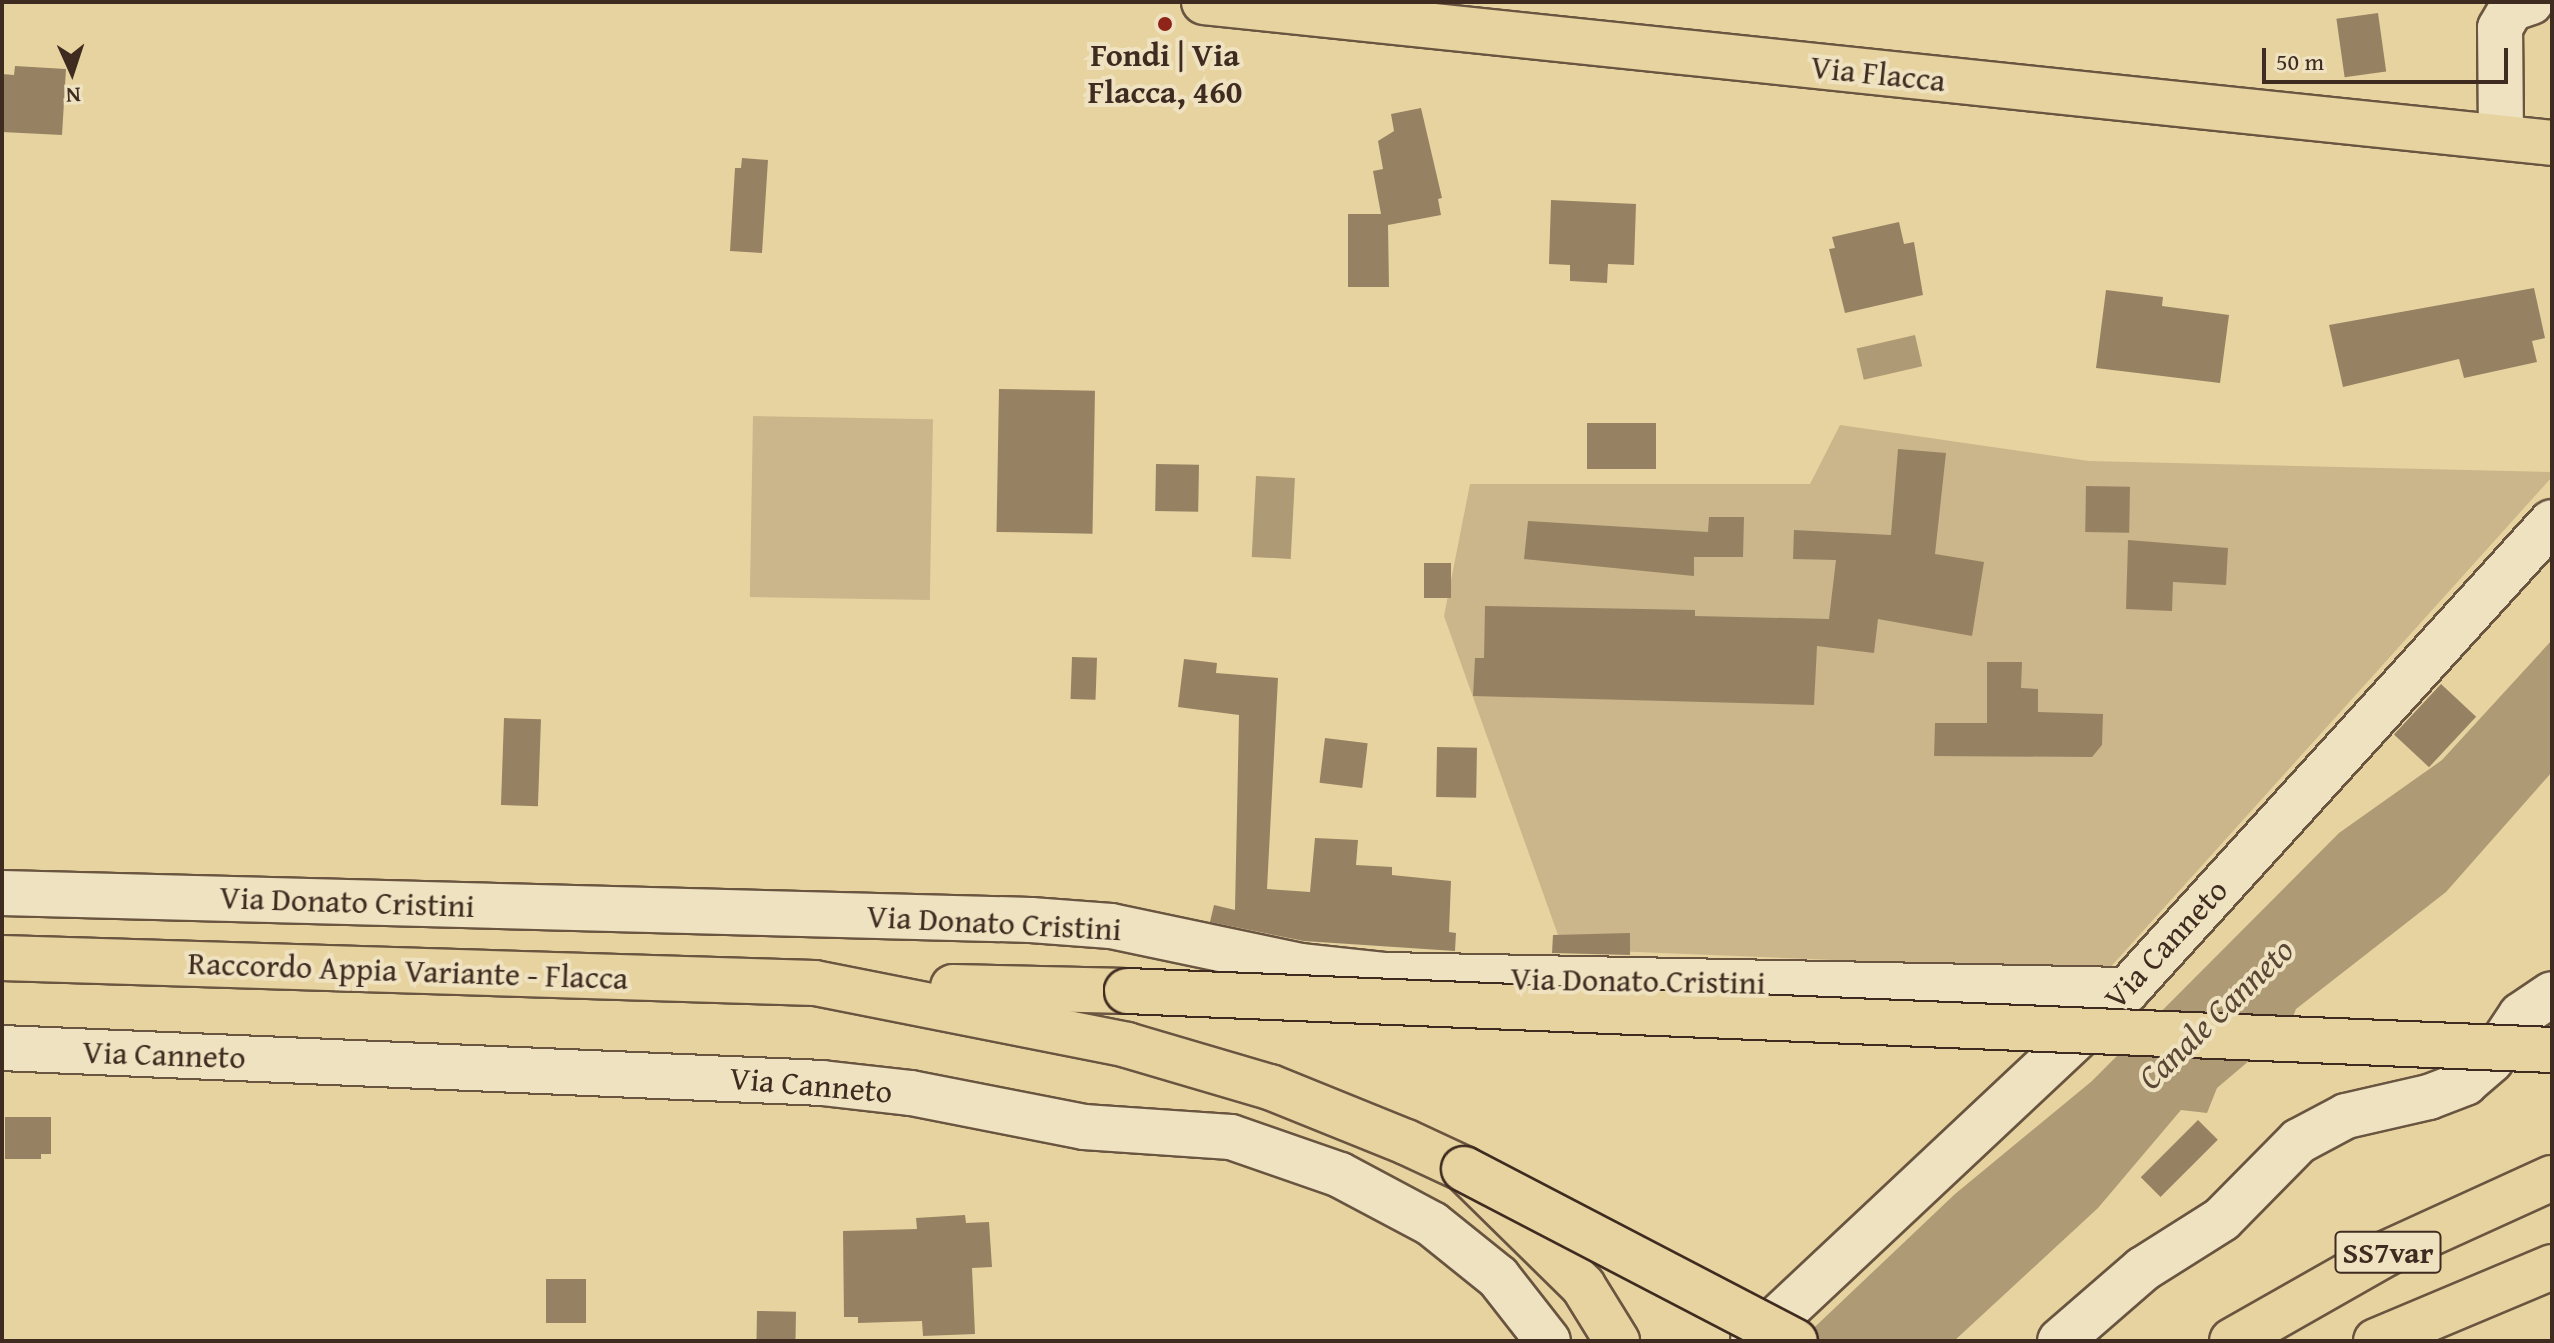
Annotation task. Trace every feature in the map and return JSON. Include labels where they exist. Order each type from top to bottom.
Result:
[{"type":"main road","name":"Via Flacca","points":[[1204,2],[2552,143]]},
{"type":"main road","name":"Raccordo Appia Variante - Flacca","points":[[2,958],[815,983]]},
{"type":"main road","points":[[815,983],[1127,991],[2552,1050]]},
{"type":"main road","points":[[815,983],[1127,1045],[1304,1099],[1464,1169],[1795,1341]]},
{"type":"main road","points":[[1464,1169],[1583,1286],[1617,1341]]},
{"type":"main road","name":"SS7var","points":[[2232,1341],[2385,1254],[2552,1178]]},
{"type":"main road","name":"SS7var","points":[[2376,1341],[2552,1267]]},
{"type":"street","points":[[2501,137],[2500,28],[2511,9],[2531,2]]},
{"type":"street","name":"Via Canneto","points":[[1753,1341],[2127,990],[2552,522]]},
{"type":"street","name":"Via Donato Cristini","points":[[2,893],[1053,921],[1138,931],[1318,969],[1384,975],[2127,990]]},
{"type":"street","points":[[2060,1341],[2143,1269],[2222,1219],[2306,1136],[2346,1116],[2465,1083],[2491,1060],[2521,1015],[2552,994]]},
{"type":"street","name":"Via Canneto","points":[[2,1048],[811,1082],[911,1093],[1084,1127],[1231,1137],[1329,1170],[1432,1224],[1492,1270],[1548,1341]]},
{"type":"shaded area","points":[[753,416],[933,419],[930,600],[750,597]]},
{"type":"shaded area","points":[[1840,425],[2089,461],[2552,472],[2552,477],[2107,971],[1563,949],[1444,616],[1470,484],[1810,484]]},
{"type":"water","points":[[1915,335],[1922,366],[1864,380],[1857,348]]},
{"type":"water","points":[[1256,476],[1295,478],[1291,559],[1252,557]]},
{"type":"water","name":"Canale Canneto","points":[[2552,640],[2552,772],[2446,892],[2296,1009],[2289,1027],[2217,1088],[2207,1113],[2181,1110],[2098,1208],[1954,1341],[1800,1341],[1955,1194],[2092,1081],[2339,833],[2442,760]]},
{"type":"building","points":[[2378,13],[2386,71],[2345,77],[2336,19]]},
{"type":"building","points":[[15,66],[66,69],[62,135],[2,132],[2,74],[14,75]]},
{"type":"building","points":[[1421,108],[1442,198],[1438,199],[1441,215],[1388,225],[1389,287],[1348,287],[1348,214],[1381,214],[1373,171],[1383,169],[1378,141],[1394,131],[1391,114]]},
{"type":"building","points":[[742,158],[768,160],[762,253],[730,251],[735,168],[741,168]]},
{"type":"building","points":[[1551,200],[1636,204],[1634,265],[1608,264],[1607,283],[1570,281],[1570,265],[1549,264]]},
{"type":"building","points":[[1899,222],[1904,244],[1914,242],[1923,295],[1845,313],[1829,249],[1835,248],[1832,237]]},
{"type":"building","points":[[2534,288],[2545,338],[2532,341],[2537,362],[2464,378],[2459,359],[2343,387],[2329,325]]},
{"type":"building","points":[[2106,290],[2163,297],[2162,306],[2229,315],[2220,383],[2096,368]]},
{"type":"building","points":[[999,389],[1095,391],[1092,534],[997,532]]},
{"type":"building","points":[[1587,423],[1656,423],[1656,469],[1587,469]]},
{"type":"building","points":[[1898,449],[1946,453],[1935,554],[1984,562],[1972,636],[1878,619],[1874,653],[1817,646],[1814,705],[1473,696],[1475,658],[1484,658],[1485,606],[1695,610],[1695,616],[1829,619],[1836,560],[1793,559],[1794,530],[1891,535]]},
{"type":"building","points":[[1156,464],[1199,465],[1198,512],[1155,511]]},
{"type":"building","points":[[2086,486],[2130,487],[2129,533],[2085,532]]},
{"type":"building","points":[[1709,517],[1744,517],[1743,557],[1694,557],[1694,576],[1524,559],[1528,521],[1708,532]]},
{"type":"building","points":[[2128,540],[2228,548],[2226,585],[2173,582],[2172,611],[2126,609]]},
{"type":"building","points":[[1424,563],[1451,563],[1451,598],[1424,598]]},
{"type":"building","points":[[1072,657],[1097,658],[1096,700],[1071,699]]},
{"type":"building","points":[[1184,659],[1217,663],[1216,673],[1278,678],[1267,889],[1310,892],[1315,838],[1358,840],[1356,865],[1392,867],[1392,875],[1451,881],[1449,932],[1456,933],[1455,951],[1304,941],[1210,922],[1214,905],[1235,910],[1239,715],[1178,707]]},
{"type":"building","points":[[1987,662],[2022,662],[2021,688],[2038,689],[2038,712],[2103,714],[2102,745],[2092,757],[1934,756],[1935,723],[1987,723]]},
{"type":"building","points":[[2441,684],[2476,717],[2429,767],[2394,734]]},
{"type":"building","points":[[504,718],[541,719],[538,806],[501,805]]},
{"type":"building","points":[[1325,738],[1368,743],[1362,788],[1320,783]]},
{"type":"building","points":[[1437,747],[1477,748],[1476,798],[1436,797]]},
{"type":"building","points":[[1630,933],[1630,955],[1552,953],[1553,935]]},
{"type":"building","points":[[5,1117],[51,1117],[51,1154],[41,1154],[41,1159],[5,1159]]},
{"type":"building","points":[[2198,1120],[2218,1140],[2161,1197],[2141,1177]]},
{"type":"building","points":[[965,1215],[966,1223],[989,1222],[992,1267],[972,1268],[975,1334],[923,1336],[922,1321],[858,1323],[858,1317],[844,1317],[843,1231],[917,1229],[916,1218]]},
{"type":"building","points":[[546,1279],[586,1279],[586,1323],[546,1323]]},
{"type":"building","points":[[757,1311],[796,1312],[795,1341],[756,1341]]},
{"type":"place","name":"Fondi | Via Flacca, 460","points":[[1165,24]]}]
